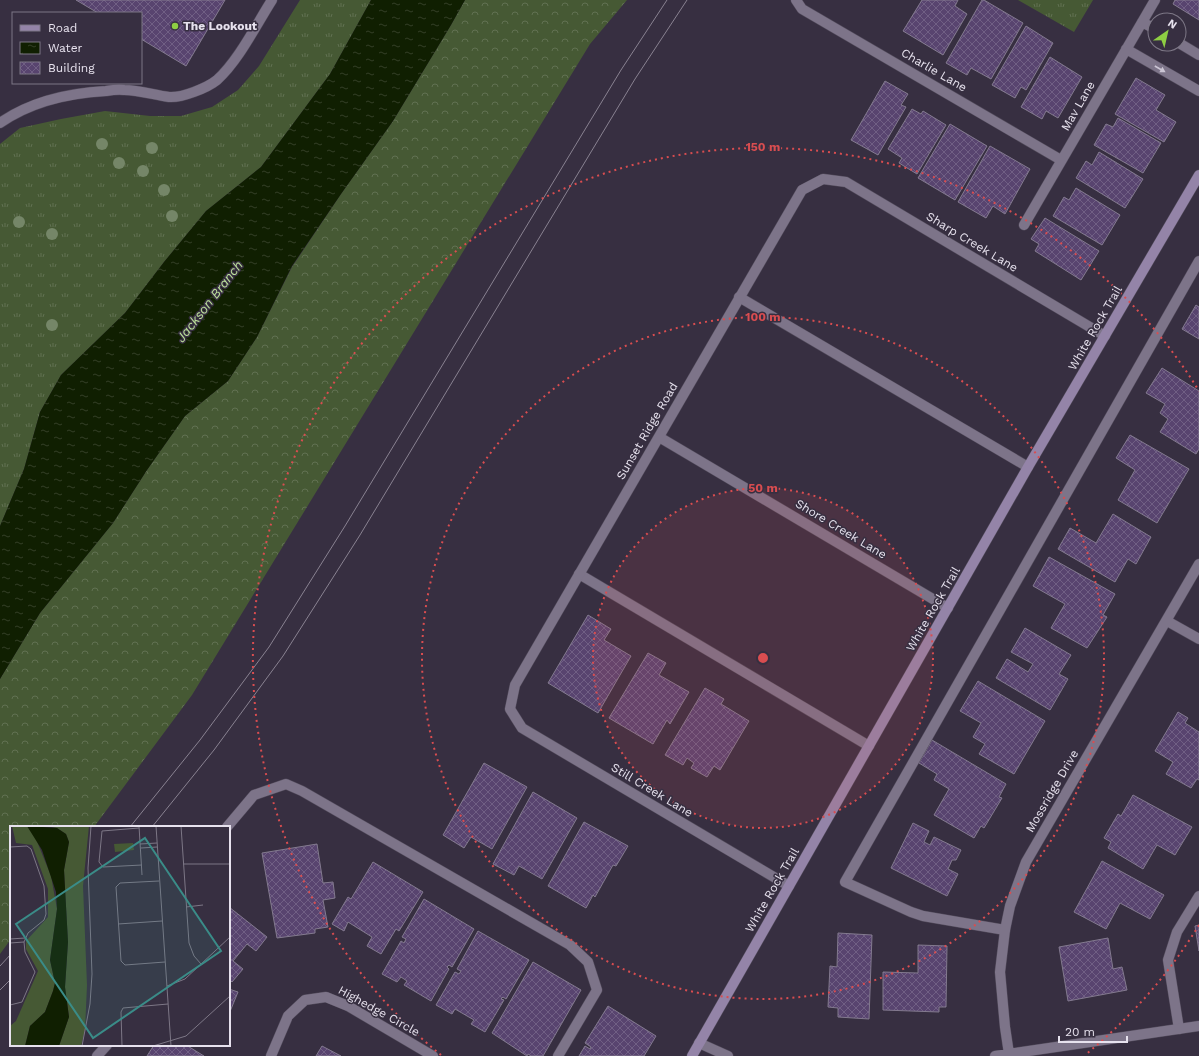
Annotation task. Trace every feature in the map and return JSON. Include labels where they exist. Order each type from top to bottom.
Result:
[{"type":"street","points":[[0,123],[34,105],[87,92],[124,90],[171,97],[195,92],[216,81],[233,63],[272,0]]},
{"type":"street","name":"Charlie Lane","points":[[796,0],[802,9],[1061,160]]},
{"type":"street","name":"Mav Lane","points":[[1024,225],[1155,0]]},
{"type":"street","points":[[1142,22],[1147,25]]},
{"type":"street","points":[[1187,48],[1199,55]]},
{"type":"street","points":[[1126,49],[1199,91]]},
{"type":"street","name":"White Rock Trail","points":[[692,1056],[1028,468],[1199,175]]},
{"type":"street","name":"Sharp Creek Lane","points":[[823,179],[846,182],[1105,336]]},
{"type":"street","name":"Sunset Ridge Road","points":[[510,709],[515,685],[802,190],[823,179]]},
{"type":"street","points":[[1005,930],[923,916],[845,882],[1199,262]]},
{"type":"street","points":[[740,297],[1028,468]]},
{"type":"street","name":"Shore Creek Lane","points":[[659,437],[948,608]]},
{"type":"street","name":"Mossridge Drive","points":[[1009,1054],[1000,972],[1005,930],[1010,906],[1026,862],[1199,564]]},
{"type":"street","points":[[579,574],[869,746]]},
{"type":"street","points":[[1167,621],[1199,639]]},
{"type":"street","name":"Still Creek Lane","points":[[510,709],[522,728],[789,886]]},
{"type":"street","points":[[228,826],[254,795],[286,784],[302,791],[570,945],[588,962],[598,990],[558,1056]]},
{"type":"street","points":[[1179,1029],[1168,960],[1177,932],[1199,896]]},
{"type":"street","name":"Highedge Circle","points":[[270,1056],[288,1016],[305,1000],[326,997],[348,1006],[433,1056]]},
{"type":"street","points":[[995,1056],[1199,1026]]},
{"type":"street","points":[[699,1043],[728,1056]]},
{"type":"street","points":[[97,1056],[106,1046]]},
{"type":"green space","points":[[300,0],[371,0],[330,74],[261,167],[206,211],[125,313],[61,375],[40,412],[24,469],[0,526],[0,144],[20,128],[105,111],[150,116],[181,116],[212,107],[238,90],[259,66]]},
{"type":"green space","points":[[465,0],[627,0],[590,44],[192,695],[95,826],[10,826],[10,940],[0,954],[0,679],[40,613],[113,523],[147,470],[185,416],[228,381],[257,337],[292,267],[341,194],[393,121]]},
{"type":"green space","points":[[1018,0],[1093,0],[1074,32]]},
{"type":"water","name":"Jackson Branch","points":[[371,0],[465,0],[393,121],[292,266],[257,337],[228,381],[185,416],[147,470],[113,523],[40,613],[0,679],[0,526],[24,469],[40,412],[61,375],[125,313],[206,211],[261,167],[330,74]]},
{"type":"building","name":"The Lookout","points":[[76,0],[225,0],[186,66],[142,40],[142,12],[96,12]]},
{"type":"building","points":[[922,0],[958,0],[955,6],[967,14],[943,55],[903,31]]},
{"type":"building","points":[[982,0],[1023,23],[991,79],[971,68],[967,75],[946,63]]},
{"type":"building","points":[[1175,0],[1199,0],[1199,20],[1187,12],[1173,4]]},
{"type":"building","points":[[1026,26],[1053,43],[1026,90],[1021,87],[1015,98],[992,85]]},
{"type":"building","points":[[1050,57],[1082,77],[1058,118],[1046,111],[1042,119],[1021,107]]},
{"type":"building","points":[[1136,78],[1165,95],[1156,110],[1176,122],[1164,142],[1115,114]]},
{"type":"building","points":[[885,81],[908,94],[901,105],[906,107],[878,155],[851,140]]},
{"type":"building","points":[[912,109],[921,114],[923,111],[946,125],[917,174],[899,163],[902,158],[888,149]]},
{"type":"building","points":[[1118,118],[1161,143],[1143,173],[1094,145],[1106,124],[1113,127]]},
{"type":"building","points":[[950,124],[987,146],[955,200],[918,178]]},
{"type":"building","points":[[990,146],[1030,169],[1005,214],[993,206],[986,218],[958,202]]},
{"type":"building","points":[[1099,152],[1143,179],[1125,208],[1076,178],[1086,161],[1092,165]]},
{"type":"building","points":[[1076,188],[1120,215],[1102,245],[1053,216],[1064,197],[1069,200]]},
{"type":"building","points":[[1045,218],[1099,251],[1081,280],[1035,251],[1039,244],[1031,239]]},
{"type":"building","points":[[1196,305],[1199,307],[1199,339],[1182,329]]},
{"type":"building","points":[[1162,368],[1199,391],[1199,449],[1196,454],[1160,432],[1168,419],[1160,413],[1165,404],[1146,393]]},
{"type":"building","points":[[1130,435],[1189,469],[1157,523],[1118,500],[1135,470],[1116,458]]},
{"type":"building","points":[[1113,514],[1151,537],[1136,564],[1128,559],[1115,582],[1058,549],[1070,528],[1096,543]]},
{"type":"building","points":[[1049,557],[1115,594],[1103,615],[1107,617],[1087,648],[1051,628],[1065,604],[1033,586]]},
{"type":"building","points":[[588,615],[611,629],[604,640],[631,656],[598,713],[548,683]]},
{"type":"building","points":[[1025,628],[1071,655],[1059,674],[1068,679],[1050,710],[996,678],[1007,659],[1028,672],[1033,664],[1011,652]]},
{"type":"building","points":[[648,653],[666,663],[659,675],[689,692],[670,724],[667,720],[653,744],[609,718]]},
{"type":"building","points":[[978,681],[1045,721],[1014,774],[979,754],[985,744],[973,737],[981,723],[960,711]]},
{"type":"building","points":[[705,688],[724,699],[721,704],[749,721],[720,770],[714,766],[707,777],[691,768],[694,763],[687,758],[683,765],[665,755]]},
{"type":"building","points":[[1178,712],[1188,718],[1185,723],[1199,732],[1199,780],[1197,779],[1191,788],[1166,774],[1173,762],[1155,751]]},
{"type":"building","points":[[932,740],[1006,784],[999,797],[1002,798],[984,828],[981,826],[974,838],[934,815],[949,789],[934,780],[937,774],[919,763]]},
{"type":"building","points":[[484,763],[527,787],[492,849],[471,837],[464,848],[443,835]]},
{"type":"building","points":[[533,792],[577,818],[542,879],[519,866],[514,875],[493,864]]},
{"type":"building","points":[[1133,795],[1192,827],[1175,855],[1157,845],[1143,869],[1108,848],[1111,842],[1104,838],[1118,814],[1121,816]]},
{"type":"building","points":[[584,822],[628,846],[616,866],[613,865],[595,897],[593,895],[586,908],[548,886]]},
{"type":"building","points":[[913,823],[929,831],[924,842],[930,845],[934,837],[961,850],[956,860],[952,860],[948,869],[958,874],[947,896],[891,868]]},
{"type":"building","points":[[317,844],[323,883],[333,882],[335,898],[323,900],[328,927],[315,929],[315,933],[277,938],[262,853]]},
{"type":"building","points":[[1102,861],[1164,895],[1150,919],[1120,903],[1106,929],[1074,912]]},
{"type":"building","points":[[373,862],[423,892],[399,931],[396,929],[381,954],[367,946],[372,937],[348,922],[344,931],[332,924],[348,897],[351,899]]},
{"type":"building","points":[[424,899],[474,929],[452,967],[449,965],[447,967],[449,969],[431,1001],[404,985],[407,981],[401,977],[397,982],[382,974],[401,941],[404,943],[406,939],[402,937]]},
{"type":"building","points":[[230,908],[267,937],[256,951],[247,944],[233,961],[243,969],[232,982],[230,980]]},
{"type":"building","points":[[1199,925],[1199,951],[1195,926]]},
{"type":"building","points":[[478,931],[529,960],[506,999],[503,997],[501,999],[504,1000],[485,1032],[471,1024],[474,1020],[455,1009],[452,1014],[436,1005],[455,972],[459,974],[461,971],[457,969]]},
{"type":"building","points":[[838,933],[872,935],[869,1019],[838,1017],[838,1008],[828,1007],[830,966],[837,967]]},
{"type":"building","points":[[1108,938],[1113,969],[1122,967],[1127,990],[1068,1001],[1059,947]]},
{"type":"building","points":[[918,945],[947,946],[946,1007],[939,1007],[939,1012],[883,1010],[883,972],[918,973]]},
{"type":"building","points":[[533,962],[581,990],[543,1056],[531,1056],[528,1054],[527,1056],[492,1033]]},
{"type":"building","points":[[230,989],[238,992],[230,1012]]},
{"type":"building","points":[[608,1006],[656,1036],[644,1056],[579,1056],[585,1046],[590,1049],[591,1047],[585,1043]]},
{"type":"building","points":[[153,1046],[188,1046],[204,1056],[147,1056]]},
{"type":"building","points":[[322,1046],[341,1056],[316,1056]]},
{"type":"tram line","points":[[131,826],[200,740],[269,647],[345,526],[621,70],[667,0]]},
{"type":"tram line","points":[[153,826],[214,750],[283,656],[360,535],[635,79],[687,0]]},
{"type":"tram line","points":[[0,966],[10,955]]},
{"type":"tram line","points":[[0,990],[10,980]]},
{"type":"place","name":"The Lookout","points":[[175,26]]}]
